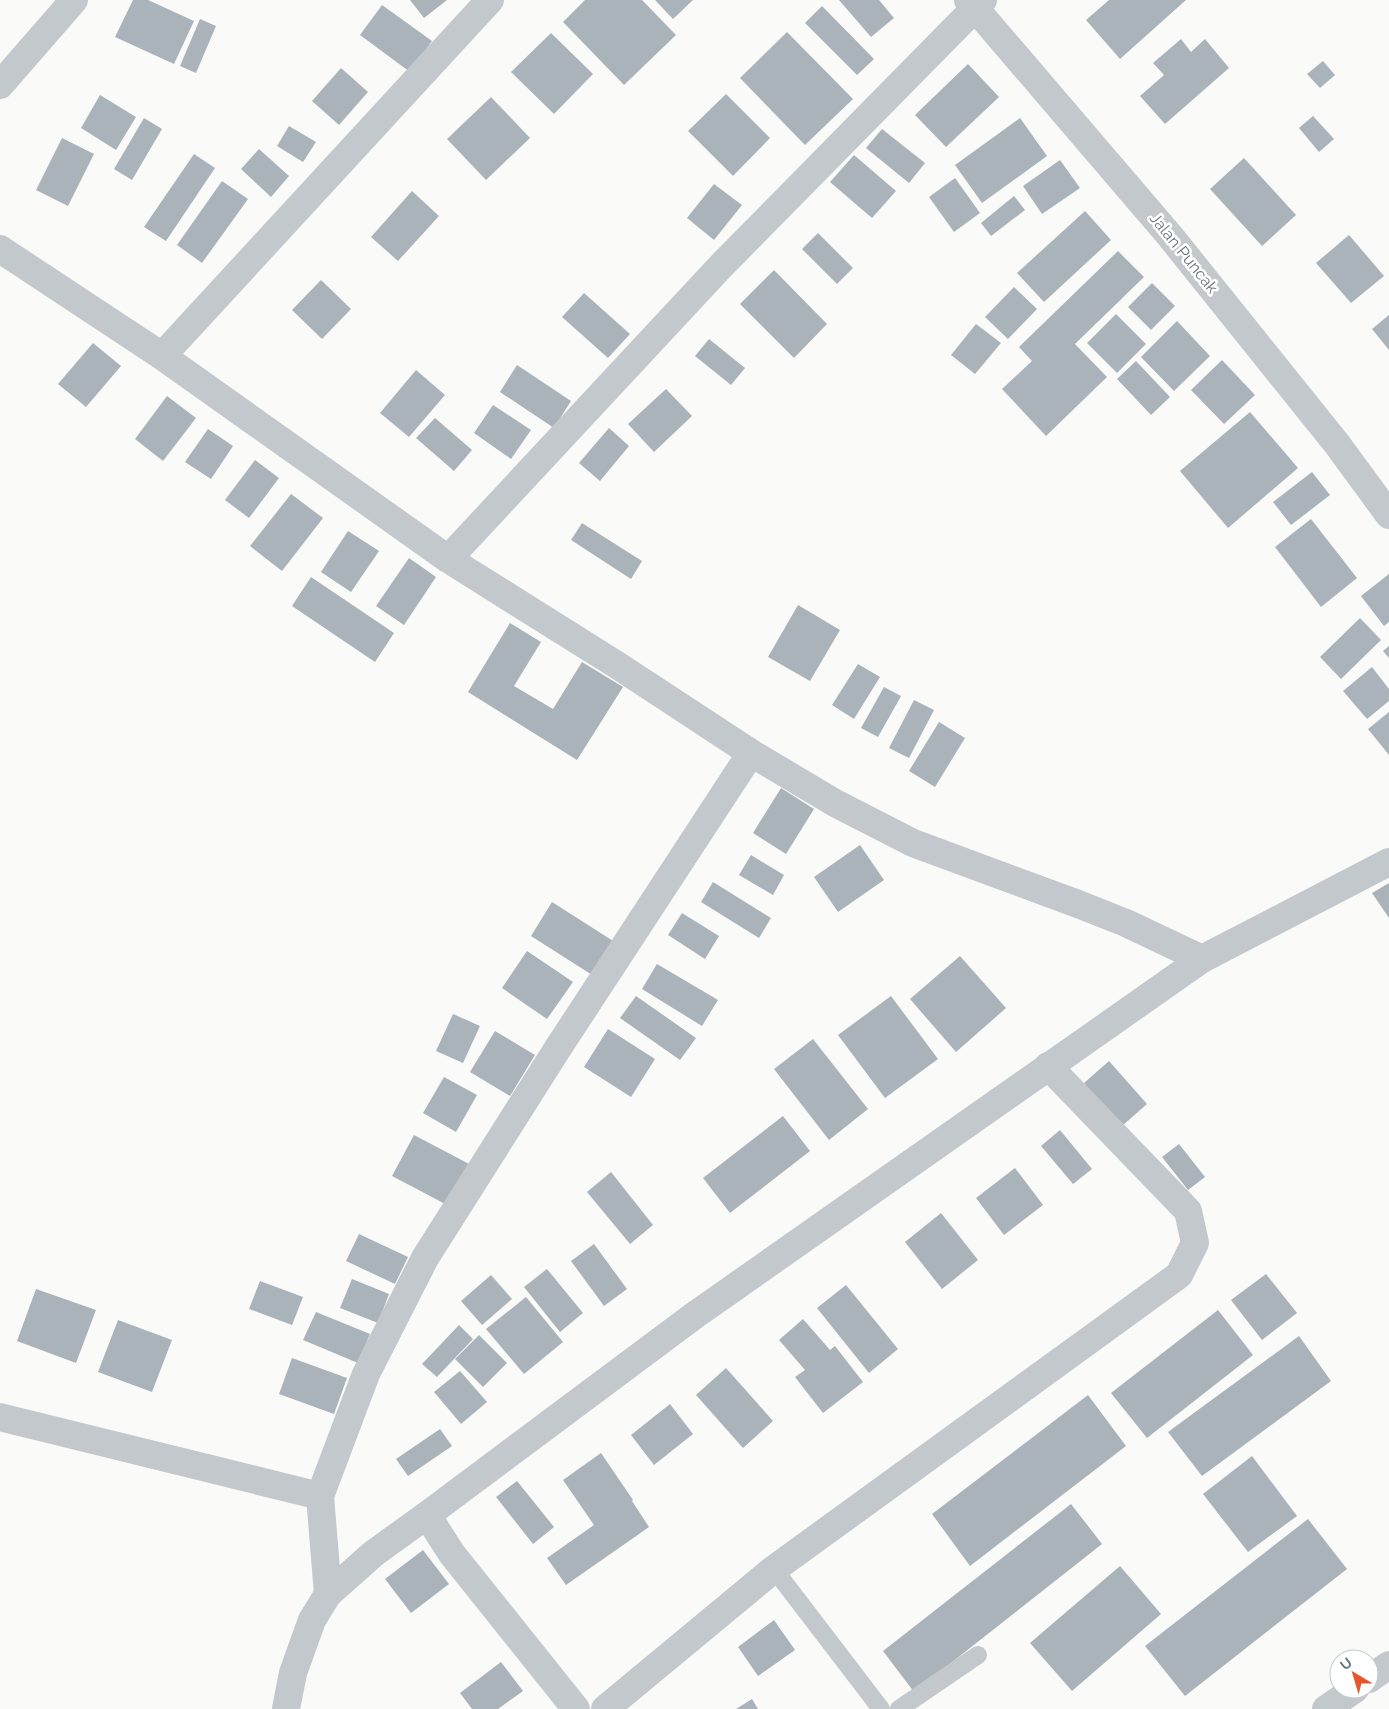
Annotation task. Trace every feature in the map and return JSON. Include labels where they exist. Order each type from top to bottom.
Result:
[{"type":"street","points":[[0,85],[74,0]]},
{"type":"street","points":[[162,356],[490,0]]},
{"type":"street","points":[[448,559],[720,267],[975,3]]},
{"type":"street","name":"Jalan Puncak","points":[[975,3],[1170,236],[1336,444],[1389,515]]},
{"type":"street","points":[[0,249],[162,356],[448,559],[617,665],[751,753],[836,803],[913,843],[1126,923],[1202,959]]},
{"type":"street","points":[[328,1594],[320,1496],[366,1374],[425,1258],[558,1048],[751,753]]},
{"type":"street","points":[[286,1709],[293,1673],[312,1620],[328,1594],[373,1554],[427,1516],[695,1314],[1202,959],[1389,862]]},
{"type":"street","points":[[605,1709],[774,1570],[1179,1275],[1196,1243],[1188,1211],[1048,1066]]},
{"type":"street","points":[[0,1417],[320,1496]]},
{"type":"street","points":[[427,1516],[452,1554],[576,1709]]},
{"type":"street","points":[[1326,1709],[1340,1699]]},
{"type":"lane","points":[[774,1570],[881,1709]]},
{"type":"lane","points":[[899,1709],[978,1655]]},
{"type":"building","points":[[133,0],[148,0],[194,21],[174,64],[115,37]]},
{"type":"building","points":[[410,0],[447,0],[424,18]]},
{"type":"building","points":[[585,0],[642,0],[676,35],[624,85],[563,22]]},
{"type":"building","points":[[655,0],[693,0],[673,19]]},
{"type":"building","points":[[839,0],[879,0],[894,18],[871,37]]},
{"type":"building","points":[[1109,0],[1186,0],[1120,59],[1086,20]]},
{"type":"building","points":[[382,5],[432,41],[410,72],[360,35]]},
{"type":"building","points":[[822,6],[874,59],[857,75],[805,23]]},
{"type":"building","points":[[200,19],[216,26],[196,73],[180,66]]},
{"type":"building","points":[[787,32],[853,99],[805,145],[740,78]]},
{"type":"building","points":[[551,33],[593,74],[554,114],[511,72]]},
{"type":"building","points":[[1181,39],[1191,52],[1205,39],[1229,68],[1165,124],[1140,96],[1164,75],[1153,63]]},
{"type":"building","points":[[1323,61],[1335,75],[1320,88],[1307,74]]},
{"type":"building","points":[[968,64],[999,97],[946,147],[915,115]]},
{"type":"building","points":[[341,68],[368,92],[339,125],[312,101]]},
{"type":"building","points":[[726,94],[770,138],[733,176],[688,131]]},
{"type":"building","points":[[100,95],[136,117],[116,150],[81,128]]},
{"type":"building","points":[[491,97],[530,138],[486,180],[447,139]]},
{"type":"building","points":[[1313,116],[1334,139],[1319,152],[1299,128]]},
{"type":"building","points":[[144,118],[162,129],[132,180],[114,169]]},
{"type":"building","points":[[1020,118],[1047,156],[982,203],[955,165]]},
{"type":"building","points":[[289,126],[316,142],[303,162],[277,146]]},
{"type":"building","points":[[882,129],[925,163],[909,183],[866,148]]},
{"type":"building","points":[[62,138],[94,154],[68,206],[36,190]]},
{"type":"building","points":[[259,149],[289,176],[271,197],[241,169]]},
{"type":"building","points":[[194,154],[215,168],[166,241],[144,227]]},
{"type":"building","points":[[854,155],[896,191],[872,218],[830,182]]},
{"type":"building","points":[[1244,158],[1296,215],[1262,246],[1210,189]]},
{"type":"building","points":[[1060,160],[1080,188],[1042,214],[1023,186]]},
{"type":"building","points":[[955,178],[980,213],[954,232],[929,197]]},
{"type":"building","points":[[222,181],[248,199],[202,263],[177,245]]},
{"type":"building","points":[[714,184],[742,205],[714,240],[687,218]]},
{"type":"building","points":[[412,191],[439,216],[398,261],[371,237]]},
{"type":"building","points":[[1014,196],[1025,210],[991,236],[981,223]]},
{"type":"building","points":[[1085,211],[1111,240],[1044,302],[1017,273]]},
{"type":"building","points":[[818,233],[853,268],[837,284],[802,249]]},
{"type":"building","points":[[1349,235],[1384,276],[1351,303],[1316,263]]},
{"type":"building","points":[[1118,251],[1144,277],[1075,344],[1107,377],[1046,436],[1002,389],[1032,361],[1019,347]]},
{"type":"building","points":[[774,270],[827,324],[794,358],[740,304]]},
{"type":"building","points":[[321,280],[351,309],[322,339],[292,310]]},
{"type":"building","points":[[1152,283],[1175,306],[1151,330],[1128,307]]},
{"type":"building","points":[[1014,287],[1037,309],[1008,339],[985,317]]},
{"type":"building","points":[[584,293],[630,334],[608,358],[562,317]]},
{"type":"building","points":[[1116,314],[1146,344],[1117,373],[1087,343]]},
{"type":"building","points":[[1389,315],[1389,350],[1372,329]]},
{"type":"building","points":[[1177,321],[1210,356],[1174,391],[1141,357]]},
{"type":"building","points":[[976,324],[1001,343],[975,374],[951,355]]},
{"type":"building","points":[[709,339],[745,368],[731,385],[695,356]]},
{"type":"building","points":[[93,343],[121,366],[86,407],[58,384]]},
{"type":"building","points":[[1222,360],[1255,395],[1224,424],[1191,390]]},
{"type":"building","points":[[1136,361],[1170,397],[1151,415],[1117,379]]},
{"type":"building","points":[[517,365],[571,401],[554,428],[500,392]]},
{"type":"building","points":[[416,370],[445,395],[409,437],[380,413]]},
{"type":"building","points":[[666,389],[692,416],[654,452],[628,424]]},
{"type":"building","points":[[167,396],[196,418],[163,461],[135,439]]},
{"type":"building","points":[[493,405],[531,430],[511,459],[474,433]]},
{"type":"building","points":[[1250,412],[1298,468],[1228,528],[1180,471]]},
{"type":"building","points":[[435,418],[472,450],[454,471],[416,438]]},
{"type":"building","points":[[609,428],[629,446],[600,481],[579,463]]},
{"type":"building","points":[[208,429],[233,446],[211,479],[185,462]]},
{"type":"building","points":[[255,460],[279,478],[249,518],[225,500]]},
{"type":"building","points":[[1312,472],[1330,495],[1291,525],[1273,502]]},
{"type":"building","points":[[291,494],[323,518],[282,571],[250,546]]},
{"type":"building","points":[[1311,519],[1357,578],[1321,607],[1275,547]]},
{"type":"building","points":[[582,523],[642,561],[631,579],[571,540]]},
{"type":"building","points":[[348,531],[379,551],[351,592],[321,572]]},
{"type":"building","points":[[409,558],[436,577],[404,625],[376,606]]},
{"type":"building","points":[[1389,574],[1389,622],[1384,626],[1361,596]]},
{"type":"building","points":[[311,577],[394,633],[375,662],[292,606]]},
{"type":"building","points":[[798,605],[840,630],[810,681],[768,657]]},
{"type":"building","points":[[1360,618],[1381,640],[1341,679],[1320,657]]},
{"type":"building","points":[[510,623],[541,642],[514,686],[553,709],[582,662],[623,687],[577,760],[468,692]]},
{"type":"building","points":[[1389,646],[1389,658],[1383,651]]},
{"type":"building","points":[[858,664],[880,677],[854,719],[832,705]]},
{"type":"building","points":[[1372,667],[1389,689],[1389,701],[1367,719],[1343,691]]},
{"type":"building","points":[[884,687],[901,696],[878,737],[861,728]]},
{"type":"building","points":[[914,700],[934,710],[909,758],[889,748]]},
{"type":"building","points":[[1389,712],[1389,755],[1368,729]]},
{"type":"building","points":[[939,722],[965,738],[935,787],[909,771]]},
{"type":"building","points":[[781,788],[814,809],[786,854],[753,833]]},
{"type":"building","points":[[860,845],[884,880],[838,912],[814,877]]},
{"type":"building","points":[[751,855],[784,875],[773,895],[739,875]]},
{"type":"building","points":[[713,882],[771,918],[759,938],[701,902]]},
{"type":"building","points":[[1389,883],[1389,918],[1372,893]]},
{"type":"building","points":[[552,902],[621,946],[600,980],[531,936]]},
{"type":"building","points":[[682,913],[719,936],[705,959],[668,935]]},
{"type":"building","points":[[527,951],[573,982],[547,1019],[502,988]]},
{"type":"building","points":[[960,956],[1006,1008],[956,1052],[910,999]]},
{"type":"building","points":[[657,964],[718,1000],[702,1026],[642,989]]},
{"type":"building","points":[[636,996],[696,1038],[680,1060],[620,1018]]},
{"type":"building","points":[[891,996],[938,1059],[885,1098],[838,1035]]},
{"type":"building","points":[[453,1014],[480,1026],[463,1063],[436,1051]]},
{"type":"building","points":[[608,1029],[655,1059],[631,1097],[584,1067]]},
{"type":"building","points":[[495,1031],[535,1055],[510,1096],[470,1072]]},
{"type":"building","points":[[813,1039],[868,1109],[829,1140],[774,1069]]},
{"type":"building","points":[[1109,1061],[1147,1104],[1122,1126],[1084,1083]]},
{"type":"building","points":[[444,1077],[477,1095],[456,1132],[423,1113]]},
{"type":"building","points":[[783,1116],[810,1151],[730,1213],[703,1178]]},
{"type":"building","points":[[1060,1130],[1092,1169],[1073,1184],[1041,1146]]},
{"type":"building","points":[[414,1135],[471,1165],[449,1206],[392,1176]]},
{"type":"building","points":[[1179,1144],[1205,1177],[1188,1190],[1162,1157]]},
{"type":"building","points":[[1015,1168],[1043,1205],[1004,1235],[976,1198]]},
{"type":"building","points":[[611,1172],[653,1225],[630,1244],[587,1192]]},
{"type":"building","points":[[941,1213],[978,1260],[942,1289],[905,1242]]},
{"type":"building","points":[[359,1234],[408,1257],[395,1284],[346,1261]]},
{"type":"building","points":[[594,1244],[627,1289],[604,1306],[571,1261]]},
{"type":"building","points":[[547,1269],[583,1313],[560,1332],[524,1287]]},
{"type":"building","points":[[1266,1274],[1297,1313],[1262,1340],[1231,1300]]},
{"type":"building","points":[[491,1275],[512,1299],[482,1325],[461,1301]]},
{"type":"building","points":[[352,1279],[389,1294],[378,1323],[340,1308]]},
{"type":"building","points":[[260,1281],[303,1297],[292,1325],[249,1309]]},
{"type":"building","points":[[846,1285],[898,1349],[869,1373],[817,1308]]},
{"type":"building","points":[[36,1289],[96,1310],[76,1363],[17,1341]]},
{"type":"building","points":[[526,1297],[563,1342],[524,1374],[486,1329]]},
{"type":"building","points":[[1218,1310],[1253,1355],[1147,1438],[1111,1393]]},
{"type":"building","points":[[316,1312],[370,1334],[358,1363],[303,1340]]},
{"type":"building","points":[[803,1319],[830,1350],[835,1346],[863,1382],[823,1413],[795,1377],[805,1370],[779,1340]]},
{"type":"building","points":[[118,1320],[172,1340],[152,1392],[98,1372]]},
{"type":"building","points":[[459,1325],[473,1339],[437,1377],[422,1364]]},
{"type":"building","points":[[479,1335],[507,1363],[483,1387],[455,1359]]},
{"type":"building","points":[[1299,1336],[1331,1381],[1202,1476],[1168,1432]]},
{"type":"building","points":[[292,1358],[347,1378],[334,1414],[279,1394]]},
{"type":"building","points":[[726,1368],[773,1421],[743,1448],[696,1395]]},
{"type":"building","points":[[460,1371],[487,1402],[461,1424],[434,1392]]},
{"type":"building","points":[[1088,1395],[1126,1446],[970,1566],[932,1514]]},
{"type":"building","points":[[670,1404],[693,1434],[654,1465],[631,1435]]},
{"type":"building","points":[[440,1429],[452,1446],[408,1476],[396,1459]]},
{"type":"building","points":[[601,1453],[649,1527],[566,1585],[547,1558],[594,1525],[563,1480]]},
{"type":"building","points":[[1252,1456],[1297,1516],[1248,1552],[1203,1494]]},
{"type":"building","points":[[517,1481],[554,1527],[533,1544],[496,1497]]},
{"type":"building","points":[[1071,1504],[1102,1544],[914,1692],[883,1651]]},
{"type":"building","points":[[1308,1519],[1347,1569],[1185,1696],[1145,1646]]},
{"type":"building","points":[[423,1550],[449,1584],[411,1613],[385,1579]]},
{"type":"building","points":[[1120,1566],[1161,1614],[1072,1691],[1030,1643]]},
{"type":"building","points":[[774,1620],[795,1650],[758,1676],[738,1647]]},
{"type":"building","points":[[501,1662],[523,1691],[498,1709],[472,1709],[460,1693]]},
{"type":"building","points":[[752,1699],[758,1709],[736,1709]]}]
